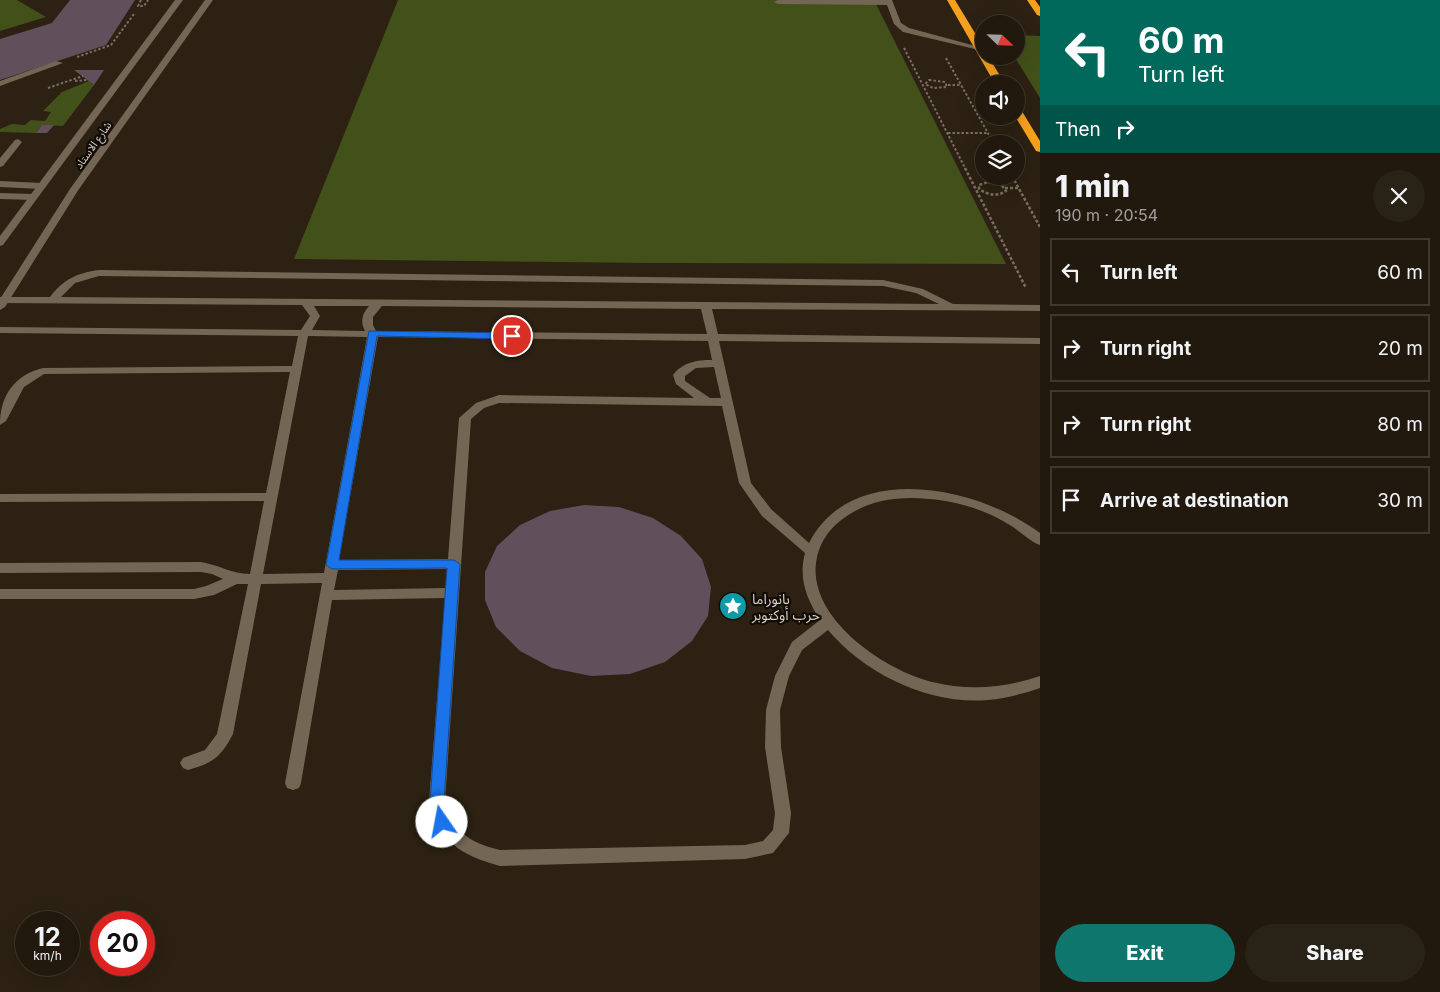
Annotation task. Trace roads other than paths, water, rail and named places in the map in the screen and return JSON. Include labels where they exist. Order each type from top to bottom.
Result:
[{"type":"highway","points":[[951,0],[975,41]]},
{"type":"highway","points":[[1031,0],[1040,12]]},
{"type":"highway","points":[[1025,125],[1040,149]]},
{"type":"street","name":"شارع الاستاد","points":[[0,243],[179,0]]},
{"type":"street","name":"شارع الاستاد","points":[[1,302],[76,190],[209,0]]},
{"type":"street","points":[[778,2],[888,1],[901,27],[913,33],[975,47]]},
{"type":"street","points":[[0,84],[59,64]]},
{"type":"street","points":[[0,163],[18,142]]},
{"type":"street","points":[[0,184],[41,186]]},
{"type":"street","points":[[0,196],[33,197]]},
{"type":"street","points":[[53,301],[65,283],[84,275],[99,273],[883,283],[902,285],[920,290],[937,297],[952,308]]},
{"type":"street","points":[[1,302],[1038,308]]},
{"type":"street","points":[[188,763],[205,758],[218,748],[225,734],[296,369],[304,333],[314,322],[315,317],[314,312],[305,303]]},
{"type":"street","points":[[373,334],[368,329],[366,318],[368,312],[379,303]]},
{"type":"street","points":[[706,306],[745,483],[755,501],[770,518],[811,551]]},
{"type":"street","points":[[0,330],[1040,341]]},
{"type":"street","points":[[293,783],[373,334]]},
{"type":"street","points":[[707,402],[680,382],[679,375],[684,368],[694,365],[718,363]]},
{"type":"street","points":[[0,420],[23,379],[43,371],[296,369]]},
{"type":"street","points":[[727,402],[499,399],[484,403],[473,409],[465,418],[437,801],[442,822],[456,840],[476,852],[500,858],[745,852],[767,848],[780,832],[783,813],[773,747],[773,710],[782,676],[797,646],[828,622]]},
{"type":"street","points":[[1040,540],[1020,525],[1000,514],[964,501],[935,495],[906,494],[880,497],[855,504],[836,516],[820,532],[811,551],[809,573],[814,597],[828,622],[848,644],[875,664],[907,680],[942,690],[977,695],[1010,692],[1040,682]]},
{"type":"street","points":[[0,498],[271,497]]},
{"type":"street","points":[[0,568],[201,567],[215,569],[235,579],[255,579],[331,571],[454,564]]},
{"type":"street","points":[[0,594],[194,594],[216,589],[235,579]]},
{"type":"street","points":[[326,595],[451,594]]},
{"type":"place","name":"بانوراما حرب أوكتوبر","points":[[733,606]]}]
